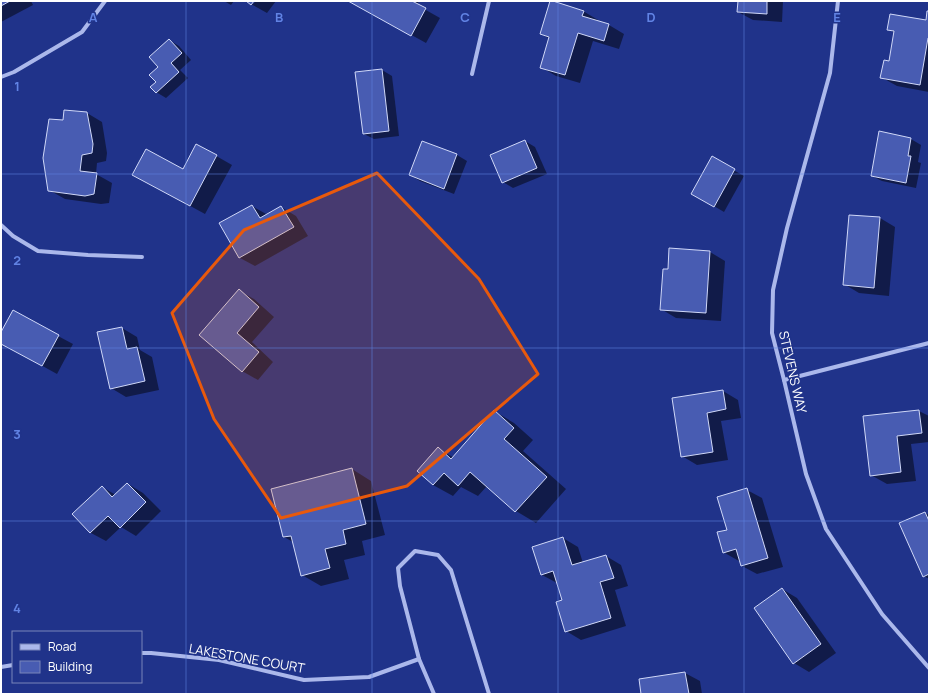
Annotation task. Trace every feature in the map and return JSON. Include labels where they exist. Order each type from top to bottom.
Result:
[{"type":"street","points":[[1,77],[14,72],[82,32],[105,1]]},
{"type":"street","points":[[472,74],[489,1]]},
{"type":"street","name":"STEVENS WAY","points":[[838,1],[830,73],[787,228],[773,290],[772,333],[806,474],[826,529],[882,614],[929,668]]},
{"type":"street","points":[[1,225],[13,236],[38,251],[142,258]]},
{"type":"street","points":[[784,380],[929,343]]},
{"type":"street","points":[[434,694],[419,659],[400,586],[398,568],[415,551],[438,555],[451,570],[489,694]]},
{"type":"street","name":"LAKESTONE COURT","points":[[142,653],[219,660],[304,680],[369,677],[419,659]]},
{"type":"street","points":[[1,667],[12,665]]},
{"type":"highlighted area","points":[[377,173],[479,279],[538,374],[407,486],[281,518],[214,419],[172,313],[244,230]]},
{"type":"building","points":[[1,1],[10,1],[1,6]]},
{"type":"building","points":[[246,1],[254,1],[251,5]]},
{"type":"building","points":[[348,1],[412,1],[426,8],[411,36]]},
{"type":"building","points":[[550,1],[584,11],[582,16],[609,24],[604,41],[578,33],[565,75],[540,68],[549,37],[540,34]]},
{"type":"building","points":[[738,1],[767,1],[767,14],[737,12]]},
{"type":"building","points":[[927,11],[929,11],[929,38],[920,85],[880,78],[884,60],[889,61],[894,31],[887,30],[890,14],[926,20]]},
{"type":"building","points":[[169,39],[182,53],[171,63],[179,72],[156,93],[150,87],[156,82],[149,75],[158,67],[149,57]]},
{"type":"building","points":[[382,69],[389,131],[363,134],[355,72]]},
{"type":"building","points":[[64,110],[87,112],[93,144],[92,153],[82,155],[80,171],[97,173],[94,194],[85,196],[48,191],[43,158],[49,119],[63,120]]},
{"type":"building","points":[[879,131],[911,138],[908,156],[911,156],[906,183],[871,176]]},
{"type":"building","points":[[525,140],[537,168],[502,183],[490,155]]},
{"type":"building","points":[[422,141],[457,154],[444,189],[409,175]]},
{"type":"building","points":[[196,144],[217,155],[190,206],[132,175],[146,149],[183,169]]},
{"type":"building","points":[[712,156],[735,169],[714,207],[691,194]]},
{"type":"building","points":[[252,205],[260,218],[281,206],[294,227],[239,258],[219,223]]},
{"type":"building","points":[[849,215],[880,217],[874,288],[843,285]]},
{"type":"building","points":[[669,248],[710,251],[706,313],[660,310],[663,269],[668,269]]},
{"type":"building","points":[[239,289],[259,307],[237,333],[259,352],[242,372],[199,335]]},
{"type":"building","points":[[13,310],[59,335],[42,366],[1,344],[1,332]]},
{"type":"building","points":[[122,327],[127,349],[137,347],[145,381],[110,389],[97,332]]},
{"type":"building","points":[[723,390],[726,409],[707,413],[713,452],[681,457],[672,398]]},
{"type":"building","points":[[494,410],[514,428],[504,439],[547,477],[515,512],[470,472],[458,486],[444,473],[433,485],[417,471],[438,447],[451,459]]},
{"type":"building","points":[[919,410],[922,433],[897,436],[901,472],[870,476],[863,416]]},
{"type":"building","points":[[352,468],[366,524],[343,530],[346,544],[325,549],[330,568],[301,576],[291,536],[283,537],[271,489]]},
{"type":"building","points":[[127,483],[146,502],[120,528],[108,516],[90,533],[72,514],[102,486],[112,497]]},
{"type":"building","points":[[747,488],[768,558],[741,566],[736,549],[723,553],[717,532],[727,530],[717,497]]},
{"type":"building","points":[[925,512],[929,521],[929,574],[923,577],[899,523]]},
{"type":"building","points":[[563,537],[572,565],[606,555],[614,578],[600,582],[611,618],[565,632],[556,602],[562,600],[553,571],[541,575],[532,547]]},
{"type":"building","points":[[782,588],[821,644],[793,664],[754,608]]},
{"type":"building","points":[[685,672],[689,694],[641,694],[639,679]]}]
